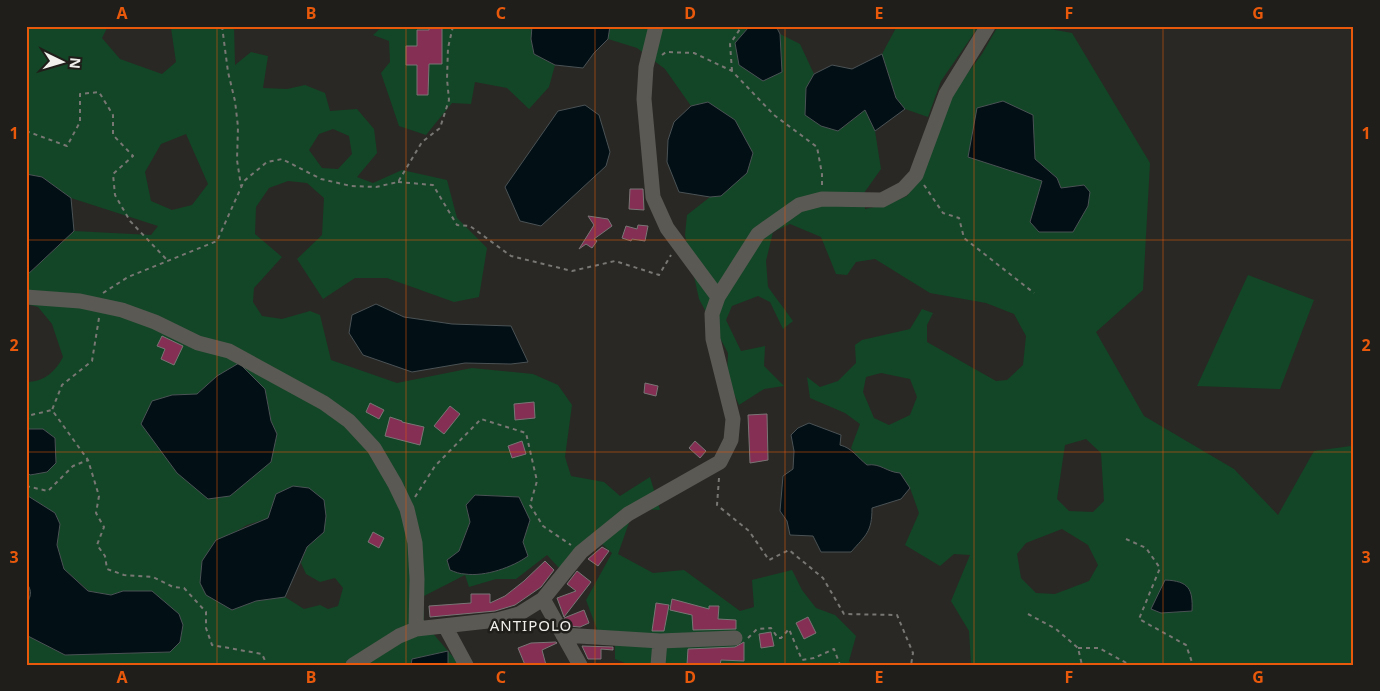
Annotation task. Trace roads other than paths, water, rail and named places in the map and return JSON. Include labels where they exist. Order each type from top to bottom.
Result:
[{"type":"street","points":[[656,26],[646,68],[644,99],[653,197],[667,228],[718,297]]},
{"type":"street","points":[[353,665],[398,636],[416,629],[497,620],[519,614],[543,599],[581,552],[628,514],[720,462],[731,440],[732,419],[713,338],[712,314],[718,297],[758,234],[799,205],[822,199],[882,200],[903,189],[916,175],[946,94],[988,26]]},
{"type":"street","points":[[26,297],[80,300],[101,299],[122,310],[156,322],[198,343],[229,352],[324,403],[349,421],[374,448],[407,509],[415,543],[417,579],[416,629]]},
{"type":"street","points":[[543,599],[580,665]]},
{"type":"street","points":[[445,626],[466,665]]},
{"type":"street","points":[[563,635],[660,641],[736,638]]},
{"type":"street","points":[[658,665],[660,641]]},
{"type":"district","name":"ANTIPOLO","points":[[531,625]]}]
